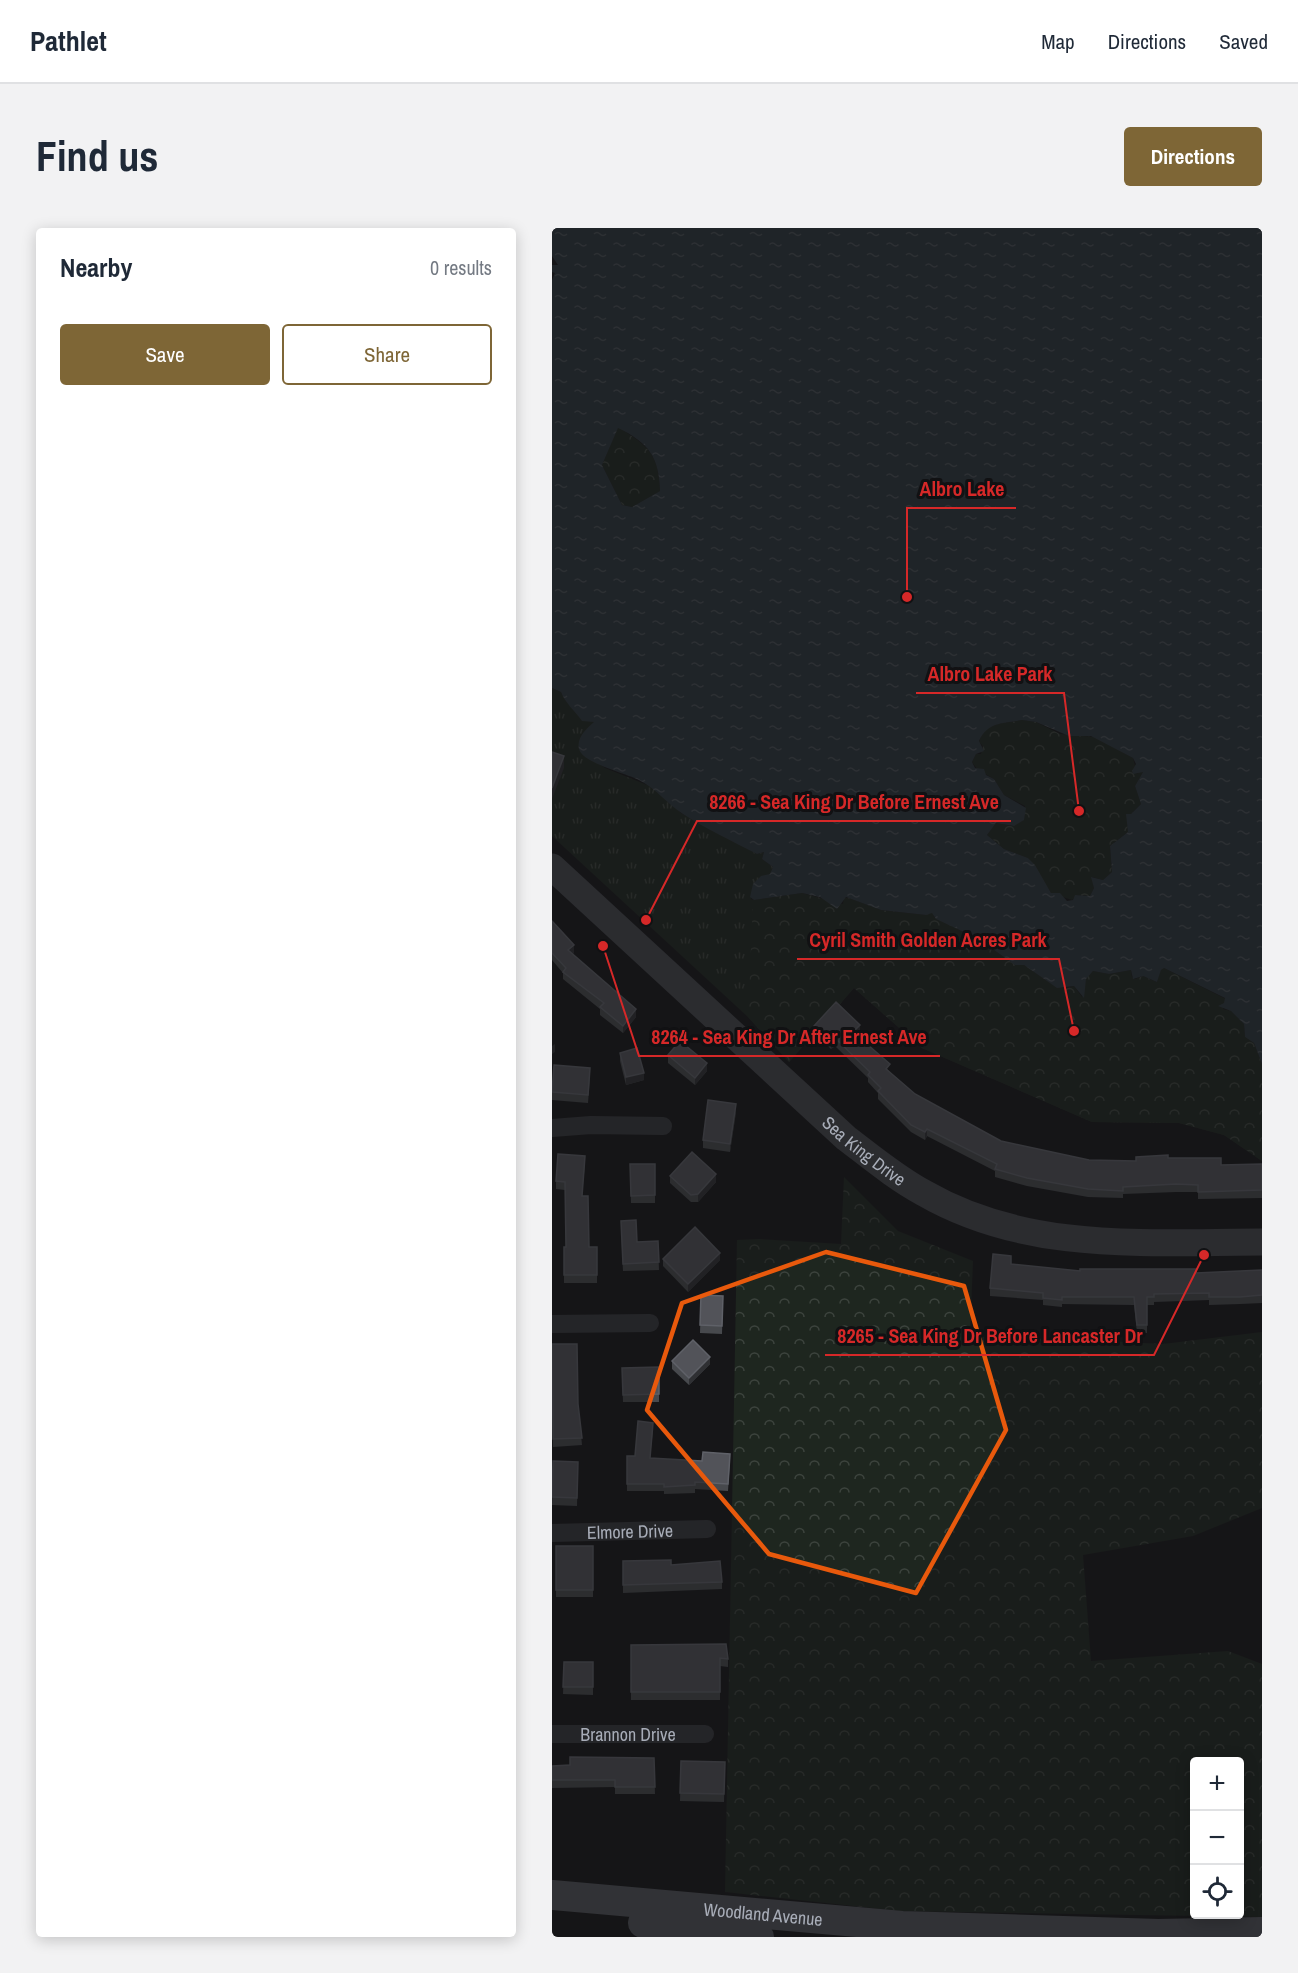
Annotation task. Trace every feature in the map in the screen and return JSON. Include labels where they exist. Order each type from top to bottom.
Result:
[{"type":"main road","name":"Woodland Avenue","points":[[552,1895],[902,1926],[1158,1934],[1262,1932]]},
{"type":"main road","name":"Woodland Avenue","points":[[552,1910],[759,1937]]},
{"type":"street","name":"Sea King Drive","points":[[552,867],[846,1137],[881,1166],[925,1194],[968,1214],[1020,1232],[1068,1240],[1262,1242]]},
{"type":"street","points":[[552,1128],[591,1125],[663,1126]]},
{"type":"street","points":[[552,1324],[650,1323]]},
{"type":"street","name":"Elmore Drive","points":[[552,1533],[707,1529]]},
{"type":"street","name":"Brannon Drive","points":[[552,1734],[705,1734]]},
{"type":"highlighted area","points":[[826,1252],[964,1286],[1006,1430],[916,1593],[769,1554],[647,1410],[682,1303]]},
{"type":"green space","points":[[618,427],[650,452],[659,478],[660,491],[632,507],[622,505],[602,465]]},
{"type":"green space","points":[[552,688],[561,692],[575,710],[594,722],[595,761],[605,768],[652,787],[681,813],[757,854],[764,852],[762,859],[773,867],[770,875],[755,882],[751,899],[1262,1064],[1262,1161],[1224,1135],[1179,1123],[1092,1122],[922,1048],[854,988],[789,1062],[748,1017],[552,836]]},
{"type":"green space","points":[[1022,720],[1036,722],[1060,734],[1095,737],[1133,758],[1137,774],[1139,771],[1143,772],[1135,786],[1141,804],[1131,814],[1127,814],[1128,832],[1110,846],[1112,872],[1103,880],[1092,877],[1094,888],[1090,896],[1077,895],[1072,900],[1051,893],[1028,858],[1004,849],[987,835],[996,823],[1012,826],[1024,820],[1025,806],[1004,795],[994,779],[977,769],[972,762],[976,754],[981,754],[983,746],[979,742],[986,730],[996,725]]},
{"type":"green space","points":[[802,893],[843,904],[844,898],[849,898],[881,910],[926,915],[933,912],[934,917],[979,939],[1011,962],[1024,965],[1053,985],[1065,988],[1074,986],[1082,997],[1087,975],[1093,971],[1109,974],[1131,970],[1132,977],[1135,979],[1143,976],[1157,982],[1161,969],[1164,968],[1226,999],[1223,1009],[1231,1011],[1244,1024],[1245,1037],[1254,1043],[1262,1064],[1262,1161],[1224,1135],[1179,1123],[1092,1122],[922,1048],[854,988],[789,1062],[748,1017],[753,900]]},
{"type":"green space","points":[[844,1177],[898,1231],[973,1261],[970,1334],[1163,1344],[1262,1332],[1262,1508],[1193,1536],[1083,1555],[1091,1661],[1228,1651],[1262,1664],[1262,1917],[1244,1917],[1244,1757],[1190,1757],[1190,1916],[899,1911],[725,1892],[737,1240],[759,1239],[841,1244]]},
{"type":"water","points":[[552,228],[1262,228],[1262,1064],[1254,1043],[1245,1037],[1244,1024],[1231,1011],[1218,1006],[1224,1003],[1225,998],[1164,968],[1157,982],[1143,976],[1133,979],[1131,970],[1109,974],[1093,971],[1086,979],[1084,998],[1074,986],[1057,988],[1024,965],[1015,965],[979,939],[936,919],[932,913],[926,915],[881,910],[846,897],[837,909],[820,897],[802,893],[754,900],[750,897],[753,884],[761,876],[770,874],[773,867],[762,859],[764,852],[757,854],[710,830],[677,810],[645,784],[596,763],[582,754],[578,745],[579,741],[594,722],[582,721],[561,692],[552,688],[552,280],[555,273],[552,272],[552,265],[558,265],[552,256]],"holes":[[[618,428],[638,439],[650,452],[659,479],[660,491],[632,507],[622,505],[602,465]],[[1022,720],[1036,722],[1069,736],[1091,736],[1133,758],[1136,764],[1132,771],[1133,774],[1143,772],[1135,786],[1141,804],[1131,814],[1126,814],[1128,832],[1110,846],[1112,872],[1103,880],[1091,877],[1094,888],[1090,896],[1075,895],[1073,900],[1067,901],[1060,893],[1051,893],[1035,865],[1028,858],[1004,849],[987,835],[996,823],[1014,826],[1024,820],[1026,808],[1004,795],[994,779],[986,775],[984,769],[975,768],[972,762],[976,754],[984,751],[979,741],[987,730],[997,724]]]},
{"type":"building","points":[[552,752],[564,756],[552,788]]},
{"type":"building","points":[[552,921],[574,945],[568,950],[636,1009],[623,1026],[600,1007],[604,1003],[563,972],[566,968],[552,953]]},
{"type":"building","points":[[836,1002],[860,1025],[853,1032],[890,1064],[886,1069],[915,1094],[1001,1141],[1089,1160],[1136,1161],[1136,1157],[1168,1155],[1168,1158],[1221,1158],[1221,1165],[1262,1164],[1262,1190],[1198,1192],[1198,1185],[1176,1184],[1123,1187],[1123,1191],[1088,1189],[1027,1178],[995,1169],[997,1164],[927,1129],[925,1132],[911,1125],[878,1091],[881,1088],[868,1075],[870,1072],[835,1038],[831,1042],[814,1026]]},
{"type":"building","points":[[680,1041],[707,1063],[695,1078],[668,1055]]},
{"type":"building","points":[[637,1048],[644,1073],[626,1077],[620,1053]]},
{"type":"building","points":[[554,1065],[590,1068],[588,1095],[552,1092]]},
{"type":"building","points":[[708,1100],[736,1104],[730,1144],[703,1140]]},
{"type":"building","points":[[692,1152],[716,1174],[698,1194],[691,1195],[670,1176]]},
{"type":"building","points":[[558,1154],[585,1156],[582,1196],[588,1196],[589,1247],[597,1247],[597,1275],[564,1275],[565,1182],[556,1181]]},
{"type":"building","points":[[630,1164],[655,1164],[655,1195],[631,1196]]},
{"type":"building","points":[[636,1220],[637,1242],[658,1241],[659,1262],[623,1264],[621,1221]]},
{"type":"building","points":[[695,1227],[720,1253],[688,1284],[663,1259]]},
{"type":"building","points":[[993,1254],[1011,1256],[1011,1264],[1080,1271],[1080,1269],[1196,1269],[1196,1273],[1262,1270],[1262,1295],[1209,1297],[1209,1293],[1154,1294],[1154,1297],[1147,1297],[1147,1325],[1137,1325],[1134,1297],[1062,1297],[1062,1300],[1043,1298],[1043,1293],[990,1288]]},
{"type":"building","points":[[701,1295],[723,1296],[722,1326],[700,1325]]},
{"type":"building","points":[[693,1340],[710,1357],[689,1378],[672,1361]]},
{"type":"building","points":[[552,1344],[577,1344],[578,1404],[582,1438],[553,1439]]},
{"type":"building","points":[[659,1367],[659,1394],[623,1395],[622,1368]]},
{"type":"building","points":[[638,1421],[653,1423],[650,1458],[702,1461],[703,1452],[730,1454],[728,1484],[695,1482],[695,1485],[664,1487],[664,1484],[627,1484],[627,1456],[635,1456]]},
{"type":"building","points":[[553,1461],[578,1462],[577,1498],[552,1497]]},
{"type":"building","points":[[556,1546],[593,1546],[593,1590],[556,1590]]},
{"type":"building","points":[[671,1560],[671,1565],[720,1561],[722,1582],[623,1585],[623,1561]]},
{"type":"building","points":[[726,1644],[728,1659],[720,1658],[720,1692],[631,1692],[631,1645]]},
{"type":"building","points":[[564,1662],[593,1662],[593,1687],[563,1687]]},
{"type":"building","points":[[570,1757],[654,1758],[655,1787],[615,1787],[615,1780],[552,1780],[552,1766],[570,1765]]},
{"type":"building","points":[[681,1761],[725,1762],[724,1794],[680,1793]]},
{"type":"place","name":"Albro Lake","points":[[907,597]]},
{"type":"place","name":"Albro Lake Park","points":[[1079,811]]},
{"type":"place","name":"8266 - Sea King Dr Before Ernest Ave","points":[[646,920]]},
{"type":"place","name":"8264 - Sea King Dr After Ernest Ave","points":[[603,946]]},
{"type":"place","name":"Cyril Smith Golden Acres Park","points":[[1074,1031]]},
{"type":"place","name":"8265 - Sea King Dr Before Lancaster Dr","points":[[1204,1255]]}]
